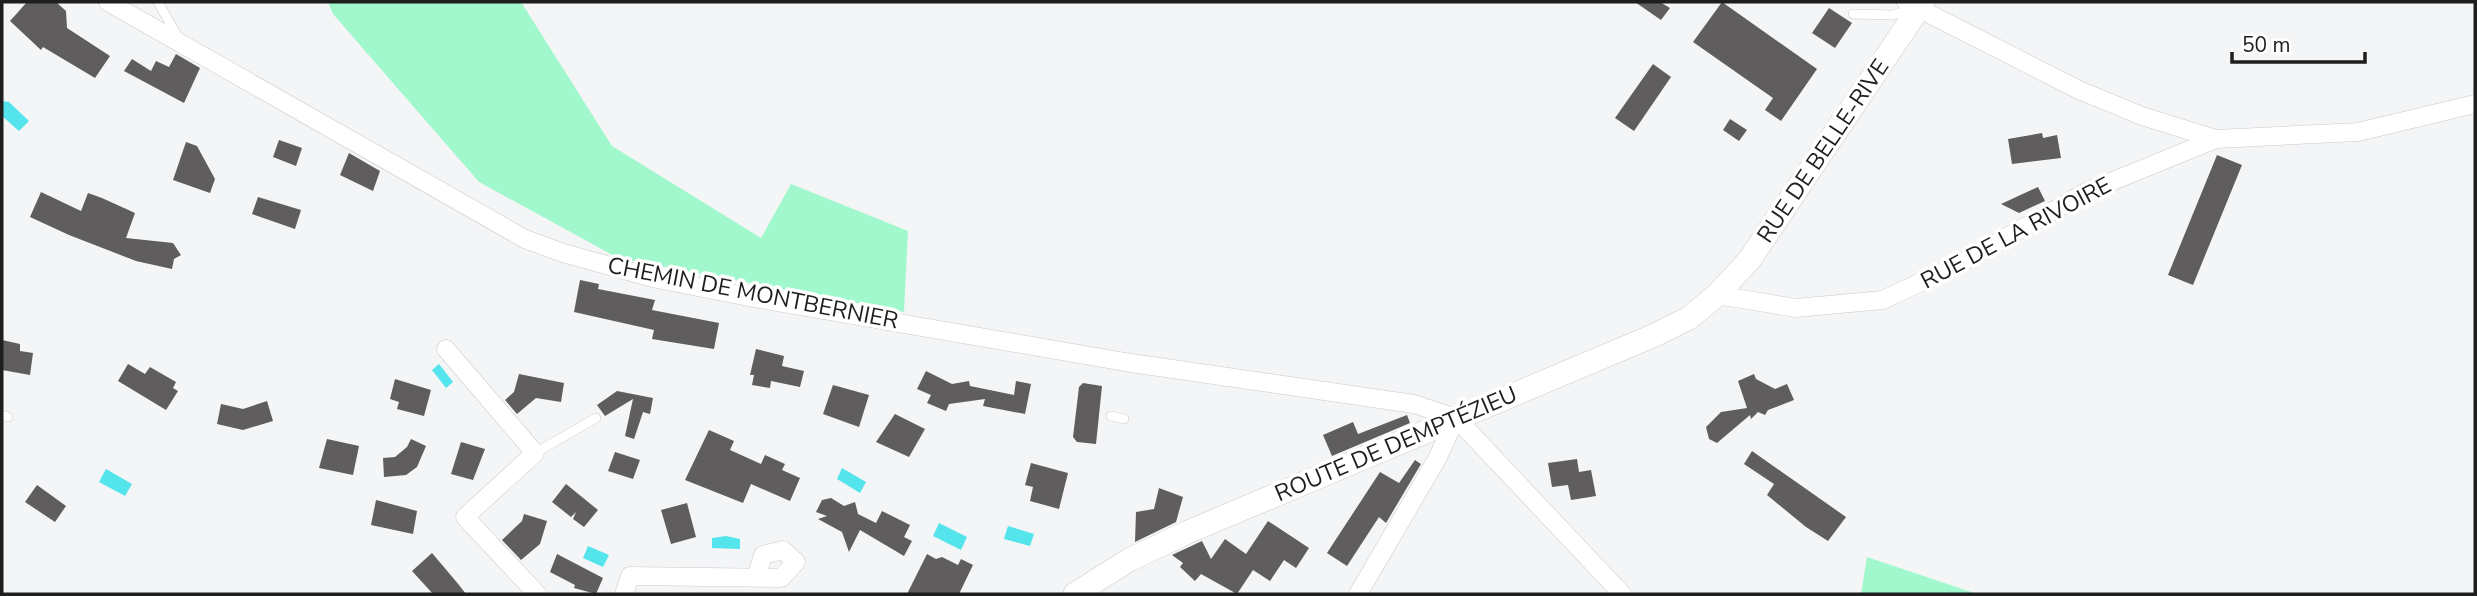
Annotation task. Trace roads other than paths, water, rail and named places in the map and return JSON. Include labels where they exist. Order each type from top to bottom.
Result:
[{"type":"street","name":"CHEMIN DE MONTBERNIER","points":[[108,2],[525,239],[563,253],[657,279],[754,298],[1143,365],[1414,404],[1455,418]]},
{"type":"street","points":[[1916,4],[2079,90],[2142,116],[2216,139]]},
{"type":"street","name":"RUE DE BELLE-RIVE","points":[[1717,295],[1735,279],[1780,217],[1916,4]]},
{"type":"street","name":"RUE DE LA RIVOIRE","points":[[1717,295],[1796,308],[1882,300],[1963,262],[2086,192],[2216,139],[2358,132],[2475,104]]},
{"type":"street","name":"ROUTE DE DEMPTÉZIEU","points":[[1075,594],[1129,560],[1176,538],[1655,335],[1689,318],[1717,295]]},
{"type":"street","points":[[446,349],[535,453],[465,517],[537,594]]},
{"type":"street","points":[[1358,594],[1437,460],[1455,418],[1622,594]]},
{"type":"street","points":[[624,594],[630,576],[756,578]]},
{"type":"lane","points":[[158,2],[181,44]]},
{"type":"lane","points":[[1853,13],[1892,15],[1916,4]]},
{"type":"lane","points":[[1111,416],[1124,419]]},
{"type":"lane","points":[[535,453],[596,418]]},
{"type":"water","points":[[2,101],[9,102],[29,121],[19,131],[2,116]]},
{"type":"water","points":[[439,364],[453,382],[446,388],[432,370]]},
{"type":"water","points":[[842,468],[866,482],[860,493],[837,479]]},
{"type":"water","points":[[106,469],[132,484],[125,496],[99,482]]},
{"type":"water","points":[[939,523],[967,537],[961,550],[933,536]]},
{"type":"water","points":[[1008,526],[1034,534],[1030,546],[1004,539]]},
{"type":"water","points":[[726,536],[740,539],[740,549],[712,548],[712,538]]},
{"type":"water","points":[[588,546],[609,555],[603,567],[583,558]]}]
